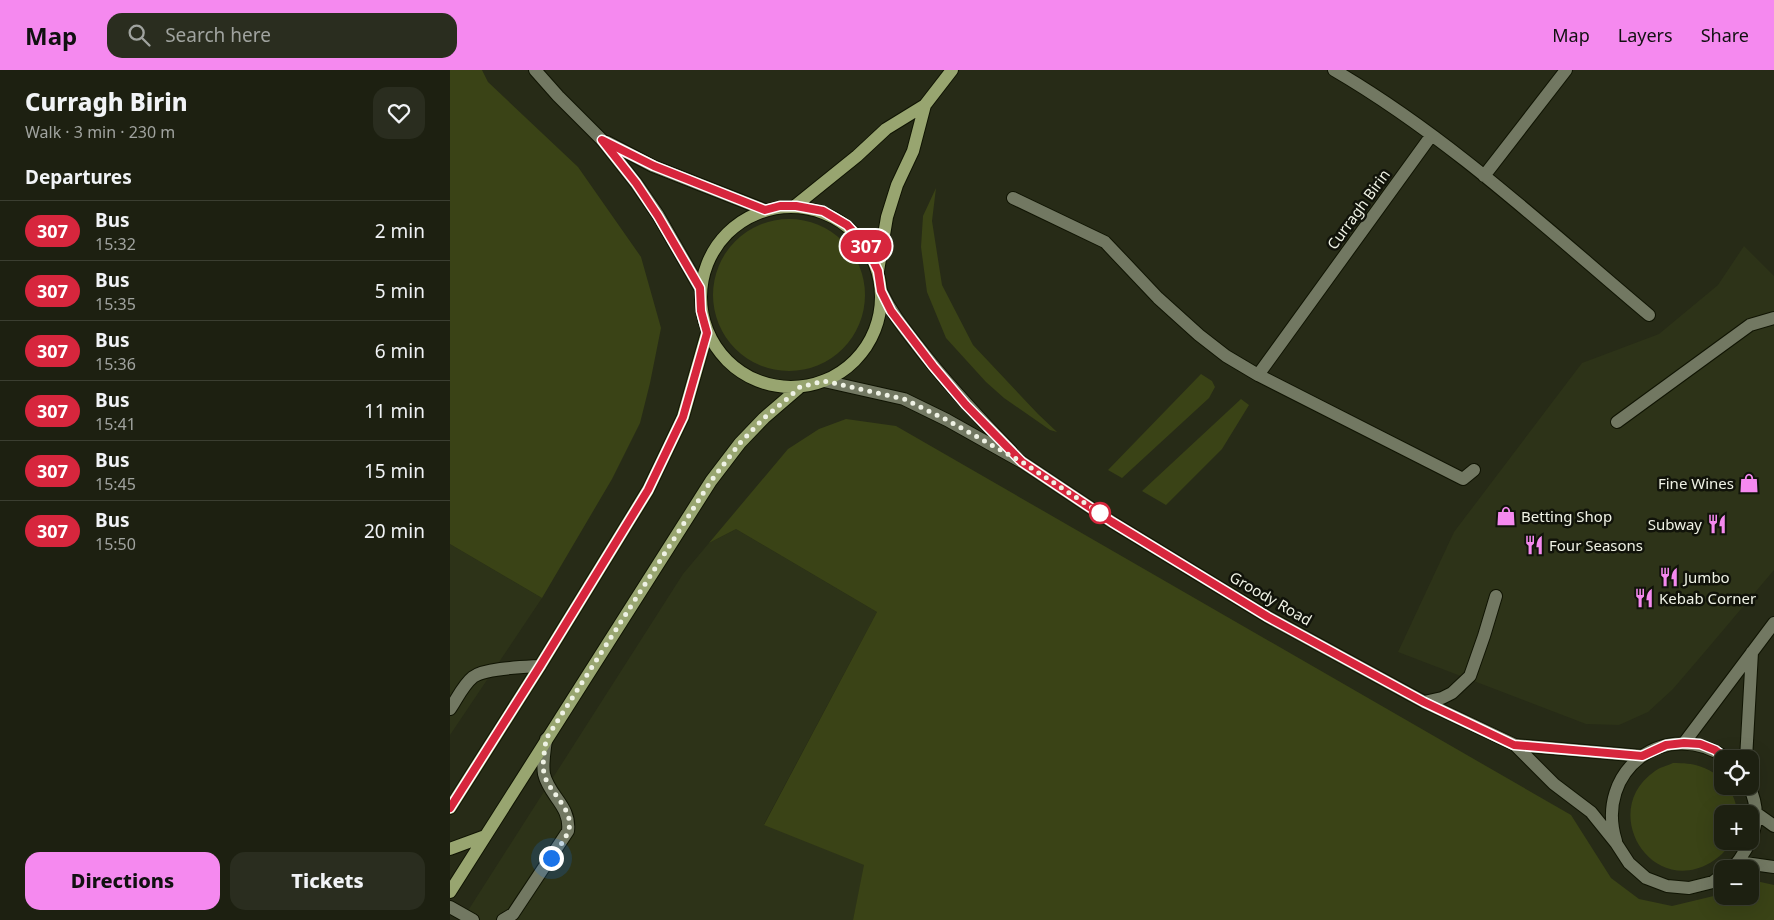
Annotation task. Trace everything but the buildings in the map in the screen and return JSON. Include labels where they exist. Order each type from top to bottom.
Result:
[{"type":"main road","points":[[878,271],[888,217],[897,185],[913,151],[926,105],[952,70]]},
{"type":"main road","points":[[796,206],[886,129],[926,105]]},
{"type":"main road","points":[[780,206],[796,206],[823,211],[847,225],[866,246],[878,271],[881,291],[879,320],[867,346],[848,367],[824,381],[800,387],[771,386],[744,375],[722,357],[707,333],[701,311],[700,288],[707,262],[720,239],[740,221],[765,210],[780,206]]},
{"type":"main road","points":[[450,808],[648,490],[683,417],[707,333]]},
{"type":"main road","points":[[450,892],[711,481],[740,443],[764,418],[800,387]]},
{"type":"main road","points":[[450,849],[485,836]]},
{"type":"street","points":[[535,70],[602,140],[636,183],[658,216],[700,288]]},
{"type":"street","points":[[1334,70],[1363,87],[1484,176],[1649,315]]},
{"type":"street","points":[[1484,176],[1566,70]]},
{"type":"street","name":"Curragh Birin","points":[[1258,375],[1432,136]]},
{"type":"street","points":[[602,140],[654,166],[765,210]]},
{"type":"street","points":[[1013,198],[1105,242],[1158,298],[1199,335],[1226,356],[1258,375],[1463,479],[1474,470]]},
{"type":"street","points":[[881,291],[891,311],[933,366],[966,405],[1022,462]]},
{"type":"street","points":[[1617,422],[1750,325],[1774,318]]},
{"type":"street","points":[[824,381],[904,399],[947,420],[1022,462]]},
{"type":"street","name":"Groody Road","points":[[1022,462],[1112,522],[1268,617],[1424,702],[1514,745]]},
{"type":"street","points":[[1424,702],[1442,698],[1452,693],[1470,676],[1496,596]]},
{"type":"street","points":[[1684,743],[1774,623]]},
{"type":"street","points":[[1747,750],[1752,652]]},
{"type":"street","points":[[450,710],[465,686],[474,676],[484,672],[540,666]]},
{"type":"street","points":[[503,920],[513,914],[568,831],[567,813],[544,776],[543,766],[546,739]]},
{"type":"street","points":[[1616,843],[1611,813],[1619,782],[1629,767],[1642,756],[1666,745],[1700,744],[1715,750]]},
{"type":"street","points":[[1514,745],[1642,756]]},
{"type":"street","points":[[1514,745],[1554,784],[1591,812],[1616,843],[1629,863],[1646,878],[1667,886],[1689,888],[1714,881]]},
{"type":"street","points":[[1759,815],[1774,826]]},
{"type":"street","points":[[1759,866],[1774,867]]},
{"type":"street","points":[[450,907],[472,920]]},
{"type":"shaded area","points":[[450,70],[482,70],[488,82],[578,167],[641,257],[661,328],[640,423],[612,479],[542,598],[450,544]]},
{"type":"shaded area","points":[[936,188],[932,221],[942,285],[973,345],[1057,432],[1050,430],[1004,398],[986,382],[946,338],[927,292],[921,247],[923,216]]},
{"type":"shaded area","points":[[789,219],[804,220],[818,225],[843,241],[859,266],[864,280],[864,310],[859,324],[843,349],[818,365],[804,370],[789,371],[774,370],[760,365],[735,349],[719,324],[714,310],[713,295],[714,280],[719,266],[735,241],[760,225],[774,220]]},
{"type":"shaded area","points":[[1744,246],[1774,276],[1774,570],[1703,654],[1673,689],[1648,712],[1619,725],[1586,724],[1398,652],[1454,532],[1582,363],[1659,334],[1718,285]]},
{"type":"shaded area","points":[[1201,374],[1212,381],[1215,387],[1209,398],[1122,478],[1108,470]]},
{"type":"shaded area","points":[[1241,399],[1249,405],[1222,449],[1166,505],[1142,491]]},
{"type":"shaded area","points":[[846,419],[896,426],[1571,815],[1611,878],[1639,899],[1672,906],[1714,896],[1714,905],[1759,905],[1759,882],[1774,885],[1774,920],[853,920],[864,865],[764,825],[877,612],[736,529],[709,543],[788,449],[819,429]]},
{"type":"shaded area","points":[[736,529],[877,612],[764,824],[865,865],[853,920],[462,920],[683,574],[709,543]]},
{"type":"shaded area","points":[[450,544],[542,598],[450,735]]},
{"type":"shaded area","points":[[1673,763],[1699,766],[1714,773],[1714,795],[1732,795],[1736,805],[1714,805],[1714,850],[1726,850],[1710,863],[1688,870],[1668,868],[1651,859],[1639,844],[1632,826],[1631,807],[1639,788],[1659,768]]},
{"type":"bus line","name":"307","points":[[450,808],[648,490],[683,417],[707,333],[701,311],[700,288],[658,216],[636,183],[602,140],[654,166],[765,210],[780,206],[796,206],[823,211],[847,225],[866,246],[878,271],[881,291],[891,311],[966,405],[1022,462],[1112,522],[1268,617],[1424,702],[1514,745],[1642,756],[1666,745],[1684,743],[1700,744],[1715,750]]},
{"type":"place","name":"Fine Wines","points":[[1749,483]]},
{"type":"place","name":"Betting Shop","points":[[1506,516]]},
{"type":"place","name":"Subway","points":[[1717,524]]},
{"type":"place","name":"Four Seasons","points":[[1534,545]]},
{"type":"place","name":"Jumbo","points":[[1669,577]]},
{"type":"place","name":"Kebab Corner","points":[[1644,598]]},
{"type":"route","points":[[551,858],[568,831],[569,822],[567,813],[544,776],[543,766],[546,739],[711,481],[740,443],[764,418],[800,387],[824,381],[904,399],[947,420],[1022,462],[1100,513]]}]
